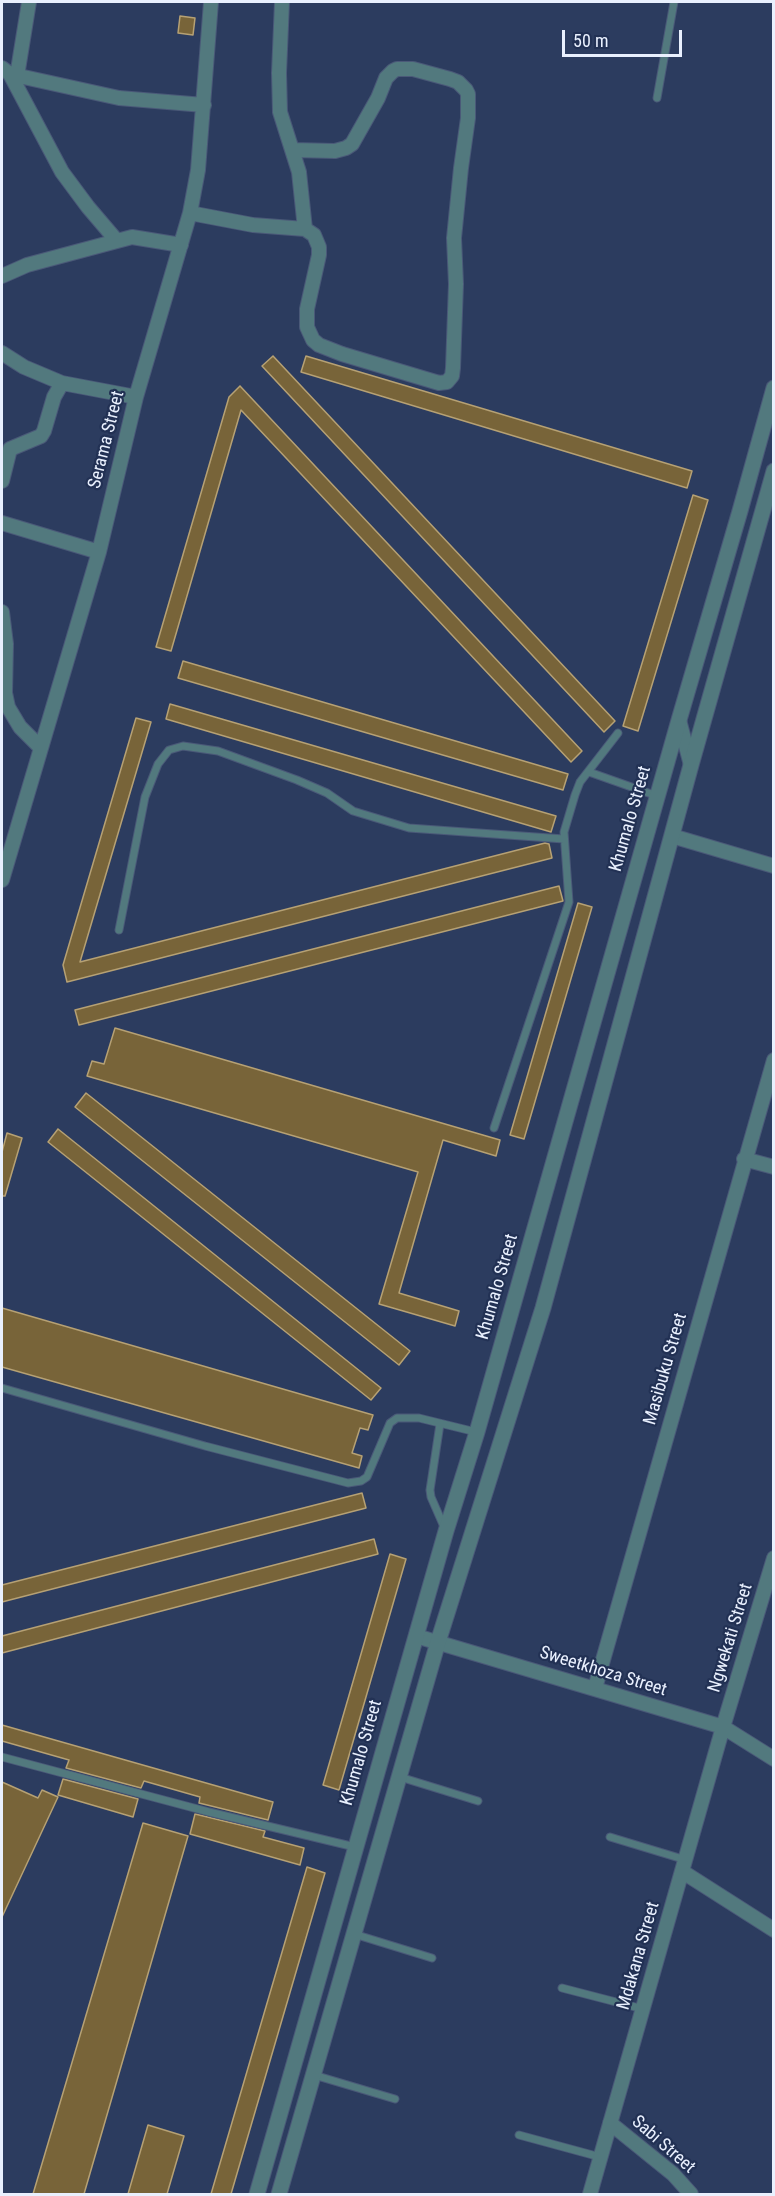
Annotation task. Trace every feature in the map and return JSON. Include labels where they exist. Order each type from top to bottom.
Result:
[{"type":"street","points":[[29,2],[9,73],[62,172],[117,240]]},
{"type":"street","name":"Serama Street","points":[[2,880],[6,848],[41,748],[99,552],[135,398],[190,213],[198,170],[211,2]]},
{"type":"street","points":[[282,2],[280,112],[299,172],[305,229]]},
{"type":"street","points":[[190,213],[253,225],[305,229],[314,235],[319,246],[307,309],[307,327],[313,340],[319,345],[342,354],[439,383],[449,380],[453,368],[456,284],[454,238],[468,118],[466,90],[458,82],[450,79],[413,69],[397,69],[386,78],[378,98],[352,144],[335,151],[293,150]]},
{"type":"street","points":[[9,73],[119,98],[204,105]]},
{"type":"street","points":[[2,276],[27,266],[117,240],[140,237],[181,245]]},
{"type":"street","points":[[2,353],[24,367],[62,383],[135,398]]},
{"type":"street","points":[[2,480],[10,449],[41,436],[54,397],[62,383]]},
{"type":"street","name":"Khumalo Street","points":[[257,2194],[774,388]]},
{"type":"street","points":[[279,2194],[438,1642],[543,1308],[774,471]]},
{"type":"street","points":[[2,523],[99,552]]},
{"type":"street","points":[[2,612],[6,644],[5,693],[8,707],[20,727],[41,748]]},
{"type":"street","points":[[679,720],[691,765]]},
{"type":"street","points":[[672,836],[774,866]]},
{"type":"street","name":"Masibuku Street","points":[[595,1688],[774,1060]]},
{"type":"street","points":[[744,1159],[774,1167]]},
{"type":"street","name":"Ngwekati Street","points":[[723,1727],[774,1558]]},
{"type":"street","name":"Sweetkhoza Street","points":[[416,1636],[723,1727],[774,1759]]},
{"type":"street","name":"Mdakana Street","points":[[590,2194],[723,1727]]},
{"type":"street","points":[[684,1866],[774,1930]]},
{"type":"street","name":"Sabi Street","points":[[610,2123],[673,2174],[690,2194]]},
{"type":"lane","points":[[657,98],[674,2]]},
{"type":"lane","points":[[494,1128],[569,903],[564,832],[574,795],[580,782],[618,733]]},
{"type":"lane","points":[[119,930],[145,797],[158,764],[169,750],[183,746],[218,752],[297,780],[327,793],[353,811],[409,828],[564,839]]},
{"type":"lane","points":[[589,772],[657,796]]},
{"type":"lane","points":[[2,1388],[205,1446],[348,1483],[361,1481],[367,1477],[390,1423],[397,1418],[411,1416],[477,1432]]},
{"type":"lane","points":[[440,1424],[430,1490],[446,1531]]},
{"type":"lane","points":[[2,1757],[209,1812],[356,1847]]},
{"type":"lane","points":[[400,1777],[478,1801]]},
{"type":"lane","points":[[610,1838],[684,1866]]},
{"type":"lane","points":[[354,1934],[432,1958]]},
{"type":"lane","points":[[562,1988],[643,2009]]},
{"type":"lane","points":[[314,2075],[395,2099]]},
{"type":"lane","points":[[519,2135],[600,2157]]},
{"type":"building","points":[[180,16],[195,18],[193,35],[178,33]]},
{"type":"building","points":[[273,356],[615,721],[604,732],[262,366]]},
{"type":"building","points":[[306,356],[692,471],[687,488],[301,372]]},
{"type":"building","points":[[240,386],[582,751],[571,762],[241,410],[171,651],[156,647],[229,397]]},
{"type":"building","points":[[693,495],[708,500],[638,731],[623,726]]},
{"type":"building","points":[[183,661],[568,774],[563,790],[178,678]]},
{"type":"building","points":[[170,704],[556,816],[551,832],[166,719]]},
{"type":"building","points":[[136,718],[151,722],[80,962],[545,843],[549,844],[552,858],[67,982],[63,965]]},
{"type":"building","points":[[559,886],[563,901],[79,1025],[75,1010]]},
{"type":"building","points":[[578,903],[592,907],[524,1139],[510,1135]]},
{"type":"building","points":[[115,1028],[500,1140],[496,1156],[443,1140],[399,1293],[459,1311],[455,1326],[379,1304],[418,1172],[87,1076],[92,1061],[104,1064]]},
{"type":"building","points":[[86,1093],[410,1351],[399,1365],[75,1107]]},
{"type":"building","points":[[58,1129],[381,1388],[371,1400],[48,1142]]},
{"type":"building","points":[[7,1133],[22,1138],[5,1196],[2,1196],[2,1152]]},
{"type":"building","points":[[2,1308],[373,1415],[368,1430],[360,1428],[352,1453],[362,1456],[359,1468],[2,1367]]},
{"type":"building","points":[[362,1493],[366,1508],[2,1602],[2,1585]]},
{"type":"building","points":[[374,1539],[378,1554],[2,1653],[2,1636]]},
{"type":"building","points":[[390,1554],[406,1559],[339,1790],[323,1785]]},
{"type":"building","points":[[2,1725],[273,1802],[268,1820],[199,1803],[200,1797],[144,1781],[141,1788],[66,1768],[69,1760],[2,1741]]},
{"type":"building","points":[[63,1779],[138,1799],[133,1817],[58,1795]]},
{"type":"building","points":[[2,1782],[38,1798],[42,1790],[58,1797],[2,1917]]},
{"type":"building","points":[[195,1814],[265,1831],[263,1837],[304,1848],[300,1865],[190,1834]]},
{"type":"building","points":[[143,1823],[188,1836],[84,2194],[33,2194]]},
{"type":"building","points":[[307,1867],[325,1873],[231,2194],[211,2194]]},
{"type":"building","points":[[148,2125],[184,2136],[167,2194],[128,2194]]}]
